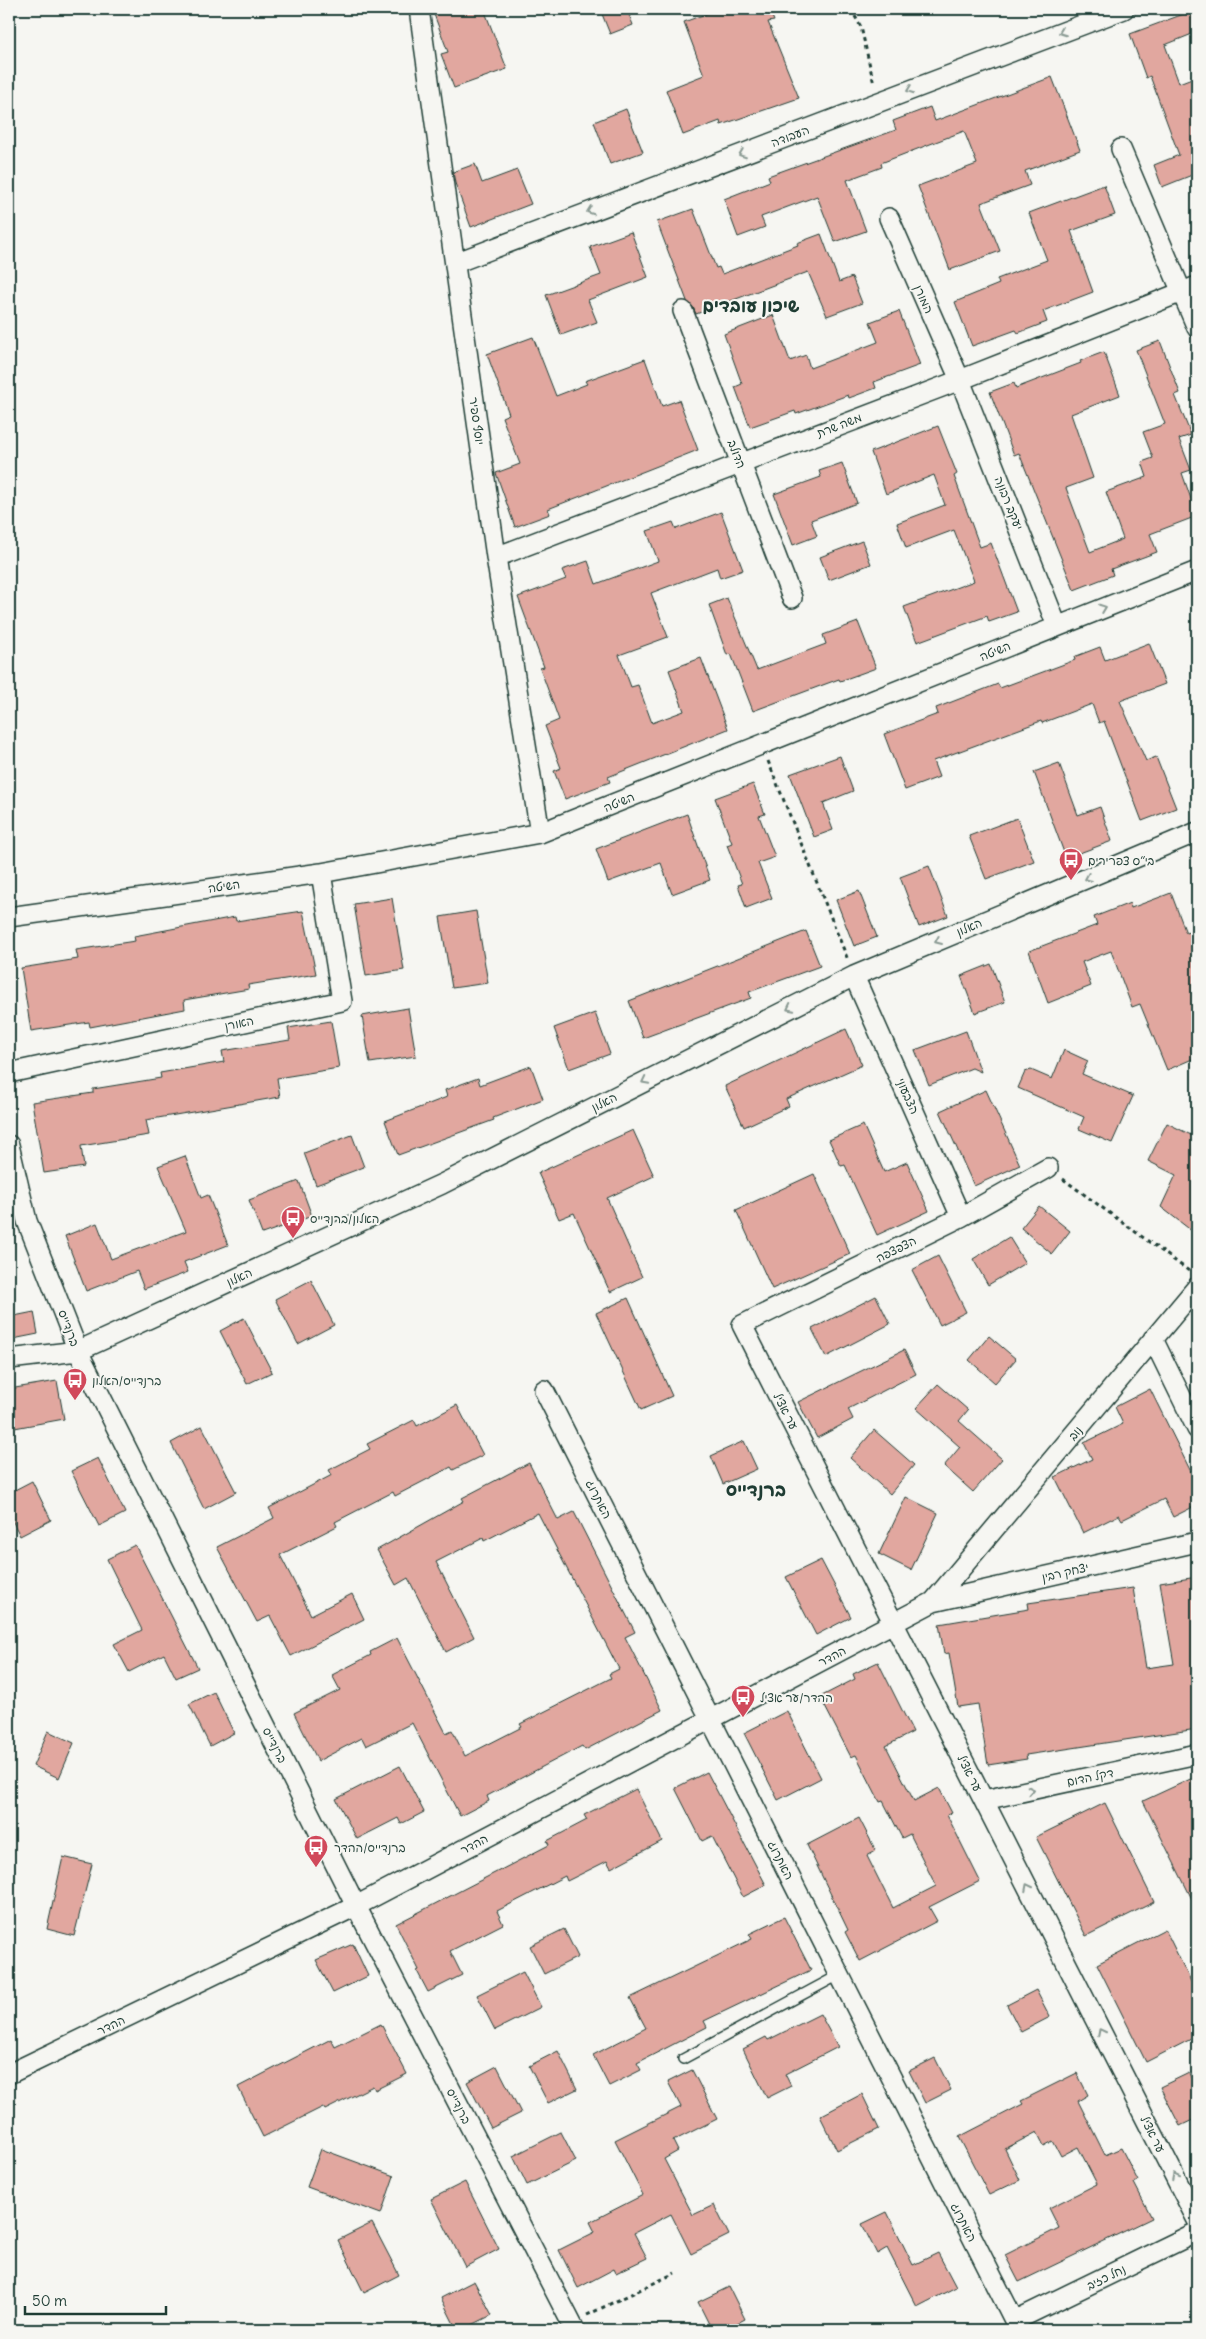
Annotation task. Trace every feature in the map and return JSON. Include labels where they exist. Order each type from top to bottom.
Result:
[{"type":"street","name":"יוסף ספיר","points":[[419,9],[496,557],[540,833]]},
{"type":"street","name":"העבודה","points":[[455,262],[1124,9]]},
{"type":"street","points":[[1121,149],[1190,289],[1197,328]]},
{"type":"street","name":"המורן","points":[[889,218],[960,380]]},
{"type":"street","name":"משה שרת","points":[[496,557],[960,380],[1190,289]]},
{"type":"street","name":"הדולב","points":[[683,311],[792,598]]},
{"type":"street","name":"יעקב רבונה","points":[[960,380],[1058,626]]},
{"type":"street","name":"השיטה","points":[[9,917],[321,873],[540,833],[1197,571]]},
{"type":"street","name":"האלון","points":[[9,1359],[78,1351],[442,1184],[854,976],[1197,832]]},
{"type":"street","name":"האורן","points":[[9,1073],[342,1001],[321,873]]},
{"type":"street","name":"הצבעוני","points":[[854,976],[961,1217]]},
{"type":"street","name":"ברנדייס","points":[[9,1145],[27,1221],[78,1351],[356,1906],[572,2326]]},
{"type":"street","name":"הצפצפה","points":[[742,1325],[961,1217],[1048,1168]]},
{"type":"street","name":"נוב","points":[[933,1602],[1197,1287]]},
{"type":"street","name":"ער אציל","points":[[742,1325],[1197,2220]]},
{"type":"street","points":[[1153,1339],[1191,1404],[1197,1429]]},
{"type":"street","name":"האתרוג","points":[[544,1390],[1016,2326]]},
{"type":"street","name":"יצחק רבין","points":[[933,1602],[1197,1542]]},
{"type":"street","name":"ההדר","points":[[9,2074],[356,1906],[933,1602]]},
{"type":"street","name":"דקל הדום","points":[[984,1800],[1197,1754]]},
{"type":"street","name":"נחל כזיב","points":[[1016,2326],[1197,2232]]},
{"type":"lane","points":[[683,2059],[840,1975]]},
{"type":"path","points":[[851,9],[861,27],[879,102]]},
{"type":"path","points":[[762,744],[854,976]]},
{"type":"path","points":[[1048,1168],[1197,1277]]},
{"type":"path","points":[[572,2326],[675,2272]]},
{"type":"building","points":[[432,9],[484,9],[507,69],[454,88],[441,54],[448,52]]},
{"type":"building","points":[[600,9],[627,9],[633,25],[610,34]]},
{"type":"building","points":[[719,9],[769,9],[774,21],[768,22],[799,98],[721,125],[720,121],[683,135],[666,90],[704,75],[684,22]]},
{"type":"building","points":[[1197,9],[1197,32],[1165,45],[1179,83],[1197,76],[1197,173],[1162,187],[1154,165],[1179,155],[1150,76],[1146,78],[1130,34]]},
{"type":"building","points":[[1052,77],[1080,150],[1025,171],[1030,185],[981,203],[1000,251],[950,270],[918,186],[977,164],[964,131],[881,163],[882,167],[847,180],[866,231],[835,242],[817,196],[761,217],[765,227],[738,237],[724,199],[770,181],[768,176],[896,130],[893,121],[930,107],[935,121]]},
{"type":"building","points":[[626,109],[643,152],[610,164],[594,122]]},
{"type":"building","points":[[475,164],[482,183],[517,170],[531,204],[471,227],[455,183],[453,172]]},
{"type":"building","points":[[1104,185],[1115,215],[1071,231],[1093,292],[1043,311],[1047,322],[1018,333],[1016,330],[972,346],[955,302],[999,284],[997,279],[1047,260],[1029,213]]},
{"type":"building","points":[[693,209],[716,268],[719,267],[722,274],[798,245],[797,243],[821,234],[839,282],[852,277],[862,303],[827,316],[808,272],[696,314],[693,307],[687,301],[657,222]]},
{"type":"building","points":[[631,232],[648,277],[588,300],[597,322],[561,335],[546,295],[601,275],[590,247]]},
{"type":"building","points":[[899,311],[920,365],[874,382],[876,388],[849,398],[848,395],[796,414],[795,411],[750,427],[735,387],[742,384],[724,334],[773,315],[790,361],[806,355],[810,368],[878,342],[870,322]]},
{"type":"building","points":[[533,337],[556,396],[587,384],[585,381],[645,359],[662,406],[679,400],[698,450],[548,509],[550,514],[515,527],[496,473],[520,464],[502,417],[509,414],[487,354]]},
{"type":"building","points":[[1160,341],[1180,393],[1175,395],[1191,435],[1179,439],[1191,470],[1182,473],[1197,516],[1150,534],[1157,552],[1111,569],[1113,575],[1074,590],[1019,453],[1014,455],[990,392],[1014,383],[1016,388],[1104,352],[1120,395],[1071,414],[1093,478],[1066,488],[1090,552],[1123,539],[1106,492],[1147,477],[1142,462],[1153,458],[1143,432],[1165,424],[1136,350]]},
{"type":"building","points":[[938,426],[957,474],[954,476],[980,547],[991,543],[1017,612],[989,622],[987,616],[917,642],[904,607],[974,581],[954,530],[906,548],[897,523],[945,505],[934,475],[886,494],[871,452]]},
{"type":"building","points":[[842,463],[857,503],[811,520],[817,536],[793,545],[774,494],[821,477],[819,471]]},
{"type":"building","points":[[721,512],[743,570],[720,578],[717,568],[651,593],[668,637],[619,655],[631,687],[638,685],[652,723],[684,711],[669,670],[701,658],[728,729],[608,777],[610,782],[565,799],[554,771],[561,768],[545,726],[559,720],[540,668],[544,667],[518,597],[566,579],[562,570],[588,561],[596,584],[658,561],[647,531],[673,522],[676,529]]},
{"type":"building","points":[[862,541],[871,564],[829,580],[820,557]]},
{"type":"building","points":[[727,598],[757,670],[826,644],[823,635],[858,622],[876,668],[840,681],[839,679],[753,711],[731,654],[727,655],[709,605]]},
{"type":"building","points":[[1149,643],[1165,684],[1120,701],[1146,761],[1156,757],[1176,808],[1142,821],[1104,721],[1099,723],[1092,704],[933,761],[939,777],[905,790],[884,734],[938,714],[936,708],[998,684],[1000,688],[1075,660],[1074,657],[1100,647],[1105,660]]},
{"type":"building","points":[[840,756],[853,791],[823,803],[833,830],[814,837],[790,774]]},
{"type":"building","points":[[1059,763],[1078,815],[1100,807],[1112,841],[1066,858],[1034,772]]},
{"type":"building","points":[[753,784],[765,814],[759,816],[775,857],[758,863],[772,898],[746,908],[738,885],[742,884],[727,845],[732,843],[715,798]]},
{"type":"building","points":[[687,814],[710,880],[672,894],[661,863],[608,882],[596,849]]},
{"type":"building","points":[[1017,818],[1034,861],[986,879],[969,836]]},
{"type":"building","points":[[929,866],[948,916],[919,927],[900,877]]},
{"type":"building","points":[[859,891],[877,937],[854,946],[836,900]]},
{"type":"building","points":[[1171,893],[1186,933],[1197,929],[1197,1057],[1167,1070],[1140,1004],[1132,1007],[1111,951],[1082,962],[1091,986],[1048,1003],[1029,951],[1097,925],[1094,917],[1130,903],[1131,908]]},
{"type":"building","points":[[392,898],[404,970],[366,976],[354,904]]},
{"type":"building","points":[[303,911],[316,974],[248,985],[249,989],[184,1000],[185,1009],[90,1027],[89,1022],[31,1031],[21,968],[78,959],[76,950],[135,941],[134,936],[235,917],[236,921]]},
{"type":"building","points":[[476,911],[488,983],[452,988],[440,917]]},
{"type":"building","points":[[806,931],[820,966],[749,992],[751,998],[643,1038],[629,1001]]},
{"type":"building","points":[[991,964],[1005,1002],[975,1013],[961,976]]},
{"type":"building","points":[[408,1008],[416,1056],[370,1063],[362,1016]]},
{"type":"building","points":[[595,1013],[610,1054],[569,1069],[554,1028]]},
{"type":"building","points":[[331,1021],[339,1068],[277,1078],[280,1097],[146,1120],[149,1135],[81,1146],[84,1167],[44,1173],[32,1102],[93,1093],[93,1089],[161,1078],[160,1073],[224,1062],[222,1051],[290,1040],[288,1028]]},
{"type":"building","points":[[846,1029],[862,1065],[786,1099],[789,1106],[744,1127],[725,1086]]},
{"type":"building","points":[[966,1031],[981,1072],[972,1068],[929,1085],[915,1050]]},
{"type":"building","points":[[1064,1050],[1088,1061],[1082,1074],[1133,1096],[1112,1143],[1079,1129],[1084,1117],[1018,1088],[1025,1072],[1031,1070],[1052,1079]]},
{"type":"building","points":[[531,1066],[543,1099],[493,1118],[494,1120],[398,1155],[385,1121],[447,1097],[445,1090],[478,1078],[480,1085]]},
{"type":"building","points":[[986,1090],[1020,1165],[974,1186],[940,1111]]},
{"type":"building","points":[[1167,1123],[1197,1138],[1197,1235],[1161,1207],[1176,1175],[1148,1161]]},
{"type":"building","points":[[863,1125],[884,1172],[907,1162],[929,1211],[877,1235],[845,1165],[841,1166],[829,1140]]},
{"type":"building","points":[[633,1130],[654,1176],[607,1198],[642,1277],[610,1292],[574,1213],[559,1219],[538,1173]]},
{"type":"building","points":[[352,1135],[364,1167],[316,1185],[304,1153]]},
{"type":"building","points":[[185,1156],[201,1198],[208,1195],[228,1245],[184,1262],[188,1272],[144,1289],[137,1271],[86,1291],[65,1236],[97,1223],[111,1259],[186,1231],[158,1166]]},
{"type":"building","points":[[814,1174],[850,1254],[772,1289],[736,1210]]},
{"type":"building","points":[[299,1181],[312,1216],[262,1234],[249,1200]]},
{"type":"building","points":[[1039,1206],[1070,1231],[1052,1254],[1021,1228]]},
{"type":"building","points":[[1009,1237],[1025,1263],[988,1285],[973,1259]]},
{"type":"building","points":[[938,1256],[966,1312],[940,1325],[912,1270]]},
{"type":"building","points":[[311,1280],[334,1325],[298,1344],[275,1299]]},
{"type":"building","points":[[876,1296],[890,1324],[826,1357],[812,1329]]},
{"type":"building","points":[[628,1298],[672,1396],[641,1410],[596,1313]]},
{"type":"building","points":[[34,1312],[38,1334],[13,1339],[9,1317]]},
{"type":"building","points":[[244,1318],[272,1372],[247,1384],[220,1331]]},
{"type":"building","points":[[989,1336],[1016,1359],[995,1383],[969,1360]]},
{"type":"building","points":[[904,1350],[916,1374],[848,1409],[853,1419],[817,1438],[798,1402]]},
{"type":"building","points":[[57,1381],[64,1419],[9,1429],[9,1389]]},
{"type":"building","points":[[938,1384],[968,1410],[959,1421],[1002,1459],[973,1492],[944,1466],[960,1447],[916,1408]]},
{"type":"building","points":[[1150,1389],[1197,1484],[1197,1505],[1173,1517],[1164,1499],[1122,1520],[1119,1515],[1083,1533],[1055,1477],[1092,1459],[1084,1443],[1123,1424],[1115,1407]]},
{"type":"building","points":[[457,1405],[483,1455],[453,1470],[451,1467],[395,1496],[393,1492],[335,1522],[337,1526],[280,1555],[311,1615],[352,1594],[364,1619],[291,1656],[270,1616],[257,1622],[217,1547],[274,1518],[269,1508],[332,1475],[329,1470],[370,1449],[367,1444],[414,1420],[417,1426]]},
{"type":"building","points":[[202,1426],[236,1492],[204,1509],[171,1443]]},
{"type":"building","points":[[874,1430],[914,1465],[890,1494],[850,1458]]},
{"type":"building","points":[[744,1441],[757,1469],[723,1484],[711,1456]]},
{"type":"building","points":[[98,1458],[125,1513],[99,1526],[71,1471]]},
{"type":"building","points":[[529,1463],[558,1520],[574,1512],[635,1632],[625,1637],[662,1710],[585,1750],[582,1746],[487,1796],[489,1801],[460,1816],[412,1723],[366,1746],[362,1738],[318,1761],[294,1713],[340,1690],[332,1675],[371,1655],[370,1652],[397,1638],[446,1733],[452,1730],[465,1756],[522,1727],[520,1724],[611,1678],[609,1674],[619,1669],[538,1513],[484,1541],[483,1538],[436,1562],[474,1637],[446,1652],[408,1578],[396,1585],[377,1550],[464,1501],[462,1498]]},
{"type":"building","points":[[32,1481],[51,1520],[20,1536],[9,1514],[9,1493]]},
{"type":"building","points":[[906,1497],[938,1513],[911,1570],[879,1554]]},
{"type":"building","points":[[135,1545],[198,1668],[176,1678],[164,1654],[129,1672],[114,1644],[142,1630],[107,1559]]},
{"type":"building","points":[[821,1560],[851,1617],[816,1635],[786,1577]]},
{"type":"building","points":[[1197,1577],[1197,1729],[1026,1755],[1027,1759],[988,1765],[978,1704],[958,1707],[949,1653],[944,1654],[939,1624],[1029,1609],[1028,1603],[1133,1588],[1146,1668],[1174,1664],[1160,1583]]},
{"type":"building","points":[[878,1662],[913,1732],[886,1746],[914,1801],[939,1788],[952,1813],[947,1815],[980,1881],[929,1907],[937,1921],[860,1961],[845,1932],[848,1930],[807,1845],[859,1818],[876,1851],[867,1856],[893,1908],[936,1886],[910,1834],[902,1838],[883,1801],[880,1802],[856,1755],[851,1757],[820,1697],[855,1679],[853,1674]]},
{"type":"building","points":[[214,1692],[234,1733],[210,1746],[189,1704]]},
{"type":"building","points":[[787,1711],[821,1778],[778,1800],[744,1733]]},
{"type":"building","points":[[48,1731],[74,1743],[59,1778],[33,1766]]},
{"type":"building","points":[[400,1766],[424,1812],[401,1824],[398,1818],[357,1839],[336,1799]]},
{"type":"building","points":[[707,1772],[766,1885],[743,1897],[712,1836],[702,1841],[675,1788]]},
{"type":"building","points":[[1197,1776],[1197,1909],[1143,1801]]},
{"type":"building","points":[[636,1789],[662,1841],[611,1868],[607,1861],[567,1881],[565,1876],[497,1911],[503,1924],[450,1951],[462,1975],[428,1992],[396,1924],[549,1845],[547,1841],[587,1820],[584,1815]]},
{"type":"building","points":[[1105,1803],[1154,1902],[1086,1936],[1036,1837]]},
{"type":"building","points":[[63,1857],[92,1864],[74,1936],[47,1929]]},
{"type":"building","points":[[784,1917],[811,1970],[704,2021],[707,2027],[637,2063],[641,2070],[609,2086],[593,2055],[646,2028],[630,1998],[752,1939],[749,1934]]},
{"type":"building","points":[[564,1929],[578,1957],[544,1974],[530,1946]]},
{"type":"building","points":[[1165,1929],[1197,1994],[1197,2036],[1146,2062],[1097,1964]]},
{"type":"building","points":[[353,1944],[368,1976],[333,1993],[316,1960]]},
{"type":"building","points":[[523,1972],[541,2007],[495,2030],[477,1995]]},
{"type":"building","points":[[1036,1990],[1050,2017],[1021,2032],[1007,2005]]},
{"type":"building","points":[[820,2014],[838,2047],[785,2074],[791,2086],[767,2098],[743,2049],[766,2037],[768,2040]]},
{"type":"building","points":[[381,2024],[407,2074],[375,2090],[373,2086],[325,2110],[323,2107],[263,2137],[238,2087],[331,2039],[335,2047]]},
{"type":"building","points":[[558,2051],[577,2089],[548,2103],[529,2066]]},
{"type":"building","points":[[935,2058],[951,2090],[925,2103],[909,2071]]},
{"type":"building","points":[[497,2066],[521,2113],[491,2128],[467,2082]]},
{"type":"building","points":[[692,2070],[717,2119],[673,2141],[678,2151],[664,2159],[693,2215],[714,2205],[729,2235],[691,2254],[671,2214],[634,2233],[647,2258],[616,2273],[614,2269],[578,2288],[559,2250],[595,2232],[590,2222],[643,2195],[615,2140],[681,2107],[668,2082]]},
{"type":"building","points":[[1077,2073],[1088,2095],[1078,2101],[1105,2155],[1121,2148],[1138,2181],[1134,2183],[1152,2218],[1019,2282],[1005,2255],[1059,2228],[1049,2208],[1097,2184],[1078,2147],[1061,2156],[1053,2141],[1044,2146],[1037,2132],[1005,2149],[1020,2180],[989,2195],[959,2137],[1023,2104],[1021,2101]]},
{"type":"building","points":[[1189,2073],[1197,2091],[1197,2118],[1180,2126],[1160,2087]]},
{"type":"building","points":[[862,2094],[879,2129],[837,2150],[820,2116]]},
{"type":"building","points":[[561,2132],[576,2161],[527,2185],[513,2156]]},
{"type":"building","points":[[321,2149],[394,2176],[381,2214],[307,2187]]},
{"type":"building","points":[[465,2182],[499,2249],[465,2267],[431,2199]]},
{"type":"building","points":[[887,2212],[913,2265],[938,2253],[956,2287],[917,2307],[887,2248],[877,2254],[862,2224]]},
{"type":"building","points":[[372,2223],[399,2275],[364,2293],[338,2240]]},
{"type":"building","points":[[474,2281],[492,2315],[462,2330],[457,2330],[441,2298]]},
{"type":"building","points":[[729,2287],[745,2319],[724,2330],[712,2330],[698,2302]]},
{"type":"place","name":"בי״ס צפרירים","points":[[1071,881]]},
{"type":"place","name":"האלון/ברנדייס","points":[[293,1239]]},
{"type":"place","name":"ברנדייס/האלון","points":[[75,1401]]},
{"type":"place","name":"ההדר/ער אציל","points":[[743,1718]]},
{"type":"place","name":"ברנדייס/ההדר","points":[[316,1868]]},
{"type":"district","name":"שיכון עובדים","points":[[751,305]]},
{"type":"district","name":"ברנדייס","points":[[756,1489]]}]
